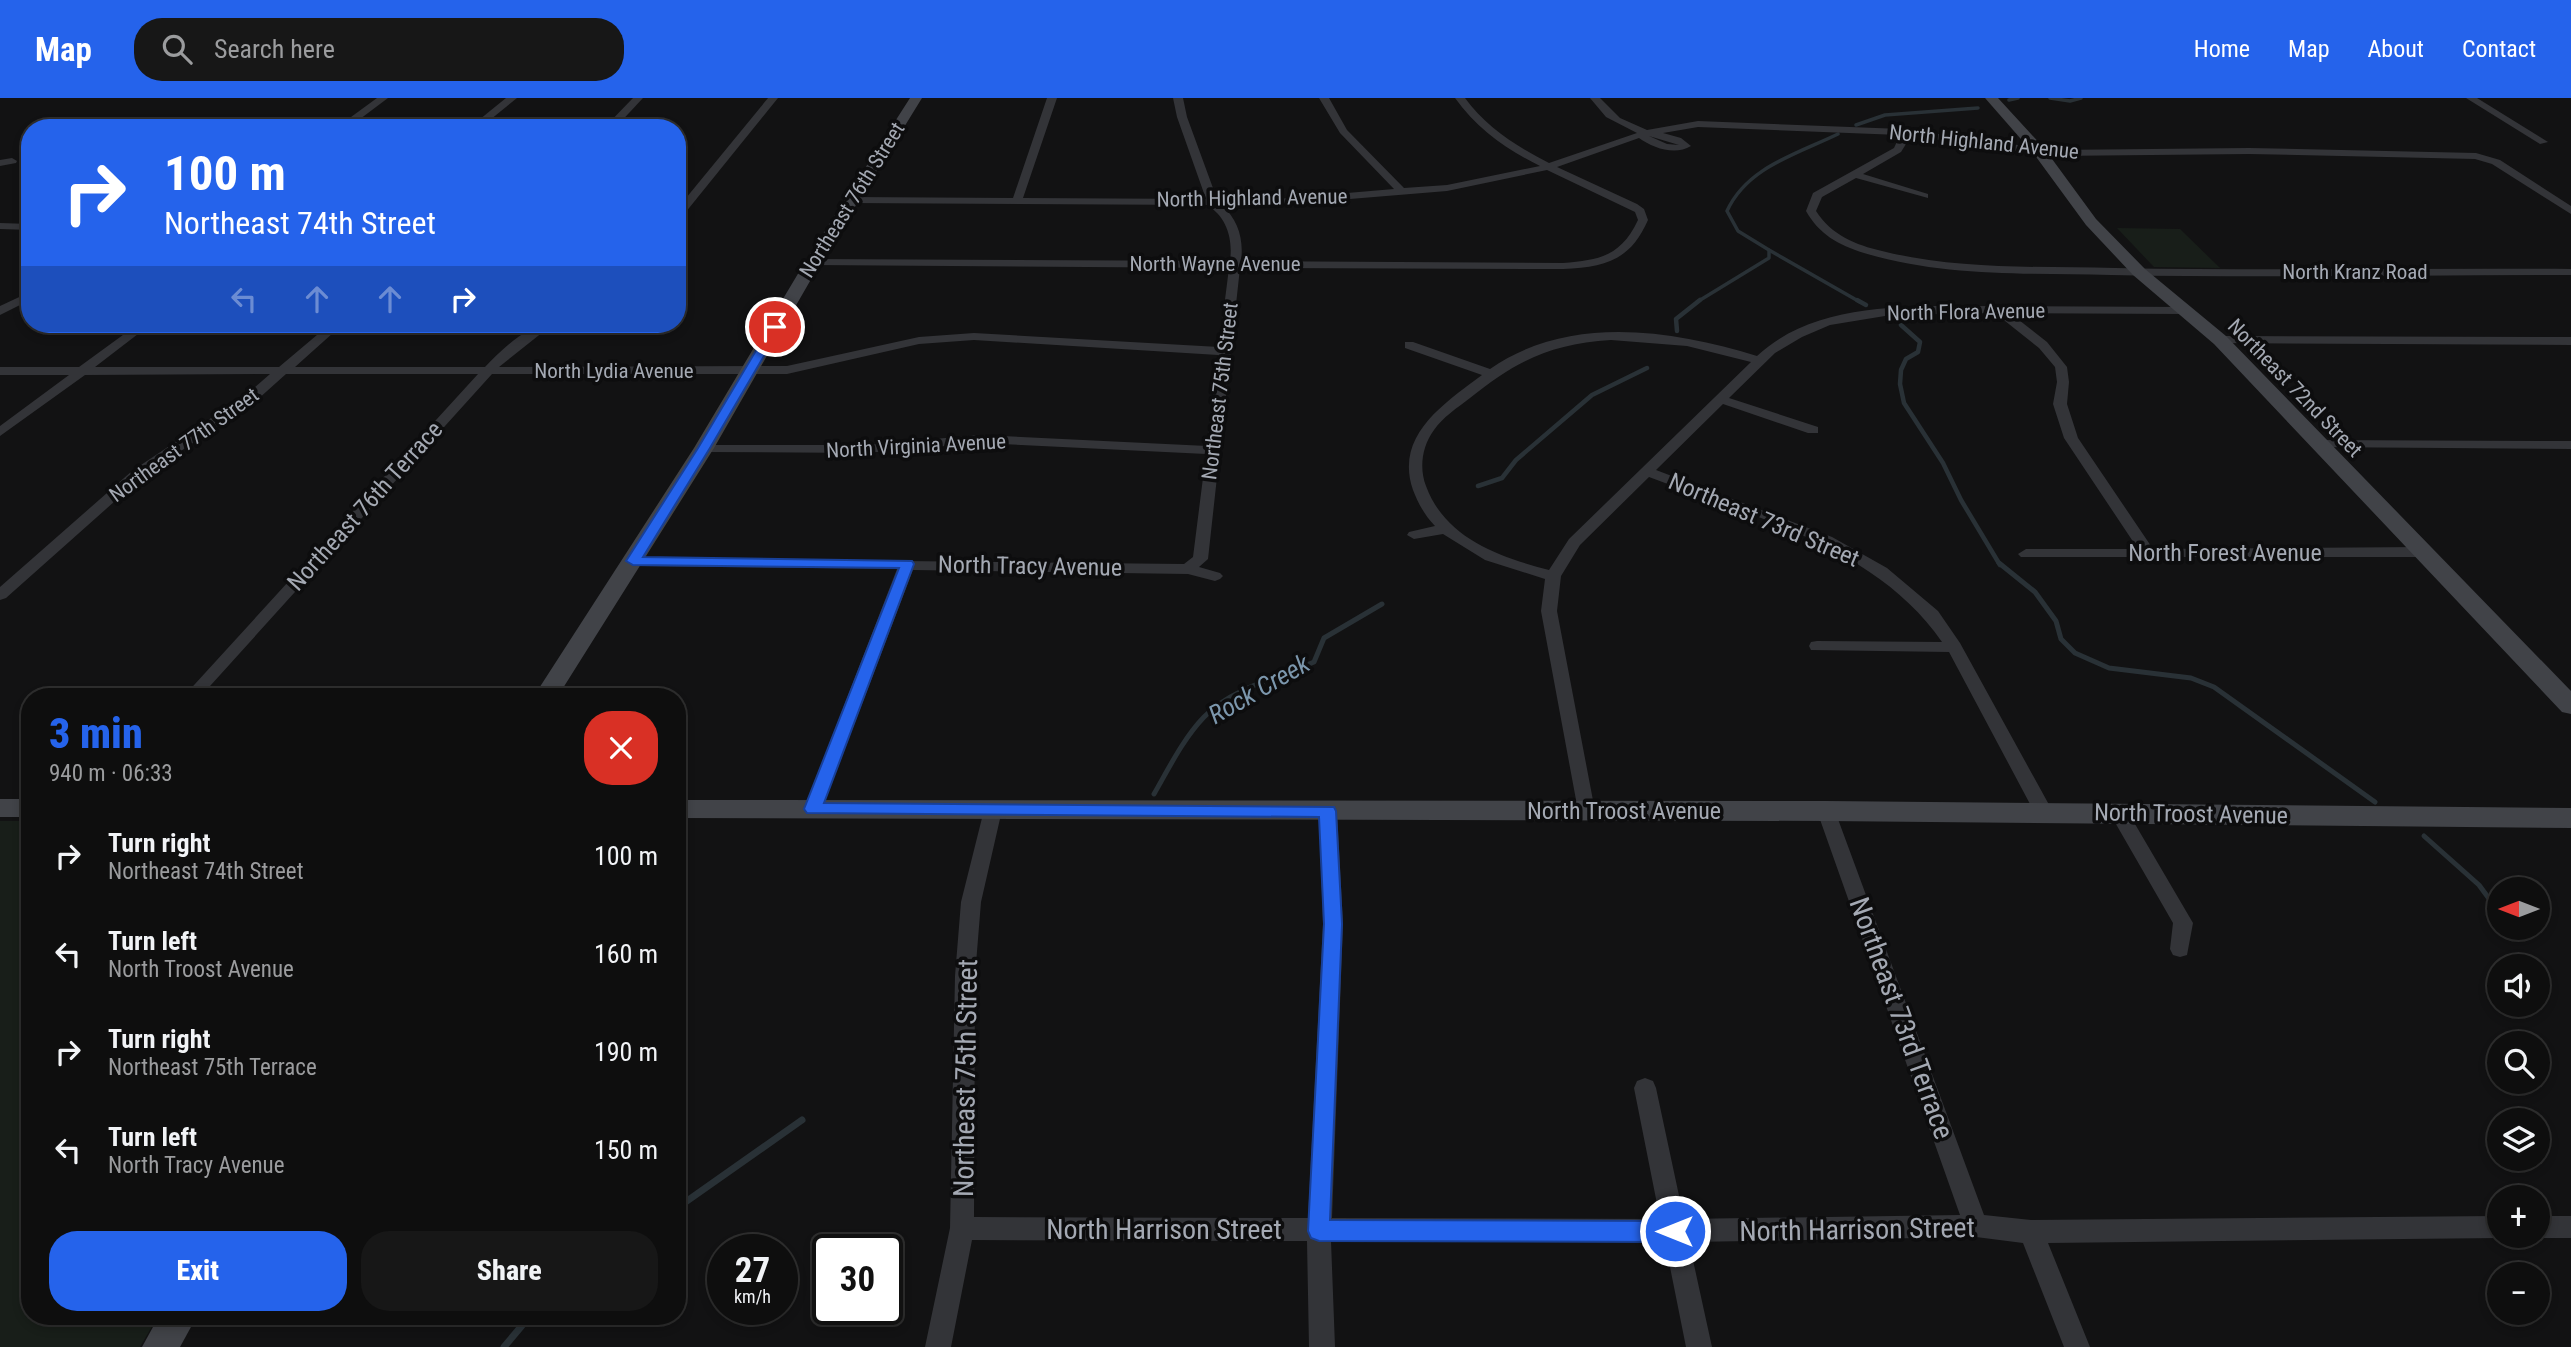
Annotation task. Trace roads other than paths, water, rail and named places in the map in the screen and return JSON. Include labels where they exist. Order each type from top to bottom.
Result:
[{"type":"street","points":[[354,119],[383,98]]},
{"type":"street","points":[[485,119],[512,98]]},
{"type":"street","points":[[618,119],[638,98]]},
{"type":"street","points":[[686,205],[773,98]]},
{"type":"street","name":"Northeast 76th Street","points":[[551,688],[704,448],[813,262],[916,98]]},
{"type":"street","points":[[1017,200],[1052,98]]},
{"type":"street","name":"Northeast 75th Street","points":[[1178,98],[1182,117],[1212,197],[1210,202],[1218,206],[1227,217],[1236,237],[1237,264],[1211,450],[1200,559],[1188,569]]},
{"type":"street","points":[[1324,98],[1343,131],[1402,192]]},
{"type":"street","points":[[1460,98],[1472,117],[1492,134],[1552,166]]},
{"type":"street","points":[[1595,98],[1599,106],[1613,117],[1645,133]]},
{"type":"street","name":"Northeast 72nd Street","points":[[1991,98],[2039,150],[2091,222],[2138,272],[2220,340],[2571,706]]},
{"type":"street","points":[[2472,98],[2543,142]]},
{"type":"street","name":"North Highland Avenue","points":[[850,201],[1289,201],[1402,192],[1481,183],[1552,166],[1645,133],[1680,125],[1716,123],[1902,132],[2076,153],[2387,153],[2476,156],[2490,159],[2571,211]]},
{"type":"street","points":[[1854,174],[1898,150],[1907,135],[1902,132]]},
{"type":"street","points":[[0,163],[12,161]]},
{"type":"street","name":"North Wayne Avenue","points":[[813,262],[1563,266],[1594,263],[1616,256],[1633,242],[1643,220],[1640,211],[1552,166]]},
{"type":"street","points":[[1854,174],[1924,195]]},
{"type":"street","name":"North Kranz Road","points":[[1854,174],[1817,195],[1811,211],[1825,229],[1862,248],[1909,260],[1951,265],[2138,272],[2571,272]]},
{"type":"street","points":[[0,226],[21,227]]},
{"type":"street","points":[[0,311],[6,304]]},
{"type":"street","name":"North Flora Avenue","points":[[1553,576],[1574,542],[1760,361],[1791,336],[1853,317],[1907,310],[2185,310]]},
{"type":"street","points":[[1998,310],[2043,345],[2061,367],[2063,382],[2060,404],[2071,438],[2148,553]]},
{"type":"street","points":[[0,432],[133,333]]},
{"type":"street","name":"Northeast 77th Street","points":[[0,595],[138,474],[252,397],[327,333]]},
{"type":"street","name":"Northeast 76th Terrace","points":[[199,688],[488,371],[512,346],[533,333]]},
{"type":"street","name":"North Lydia Avenue","points":[[0,371],[787,370],[825,364],[894,345],[938,338],[1038,339],[1157,351],[1224,351]]},
{"type":"street","points":[[1586,811],[1549,611],[1553,576],[1493,557],[1445,530],[1433,516],[1419,490],[1416,452],[1433,421],[1490,373],[1529,352],[1562,342],[1640,338],[1689,342],[1760,361]]},
{"type":"street","points":[[2220,340],[2571,341]]},
{"type":"street","points":[[1409,345],[1490,373]]},
{"type":"street","points":[[1720,399],[1813,430]]},
{"type":"street","name":"North Virginia Avenue","points":[[704,448],[865,449],[980,439],[1211,450]]},
{"type":"street","points":[[2317,444],[2571,445]]},
{"type":"street","name":"Northeast 73rd Street","points":[[1647,471],[1799,528],[1854,554],[1882,571],[1917,599],[1932,615],[1954,647],[2044,812]]},
{"type":"street","points":[[1413,535],[1445,530]]},
{"type":"street","name":"North Forest Avenue","points":[[2026,554],[2423,552]]},
{"type":"street","name":"North Tracy Avenue","points":[[633,561],[1188,569],[1215,576]]},
{"type":"street","points":[[813,809],[907,564]]},
{"type":"street","points":[[1817,646],[1954,647]]},
{"type":"street","points":[[0,808],[21,808]]},
{"type":"street","name":"North Troost Avenue","points":[[686,809],[2044,812],[2571,818]]},
{"type":"street","name":"Northeast 75th Street","points":[[938,1347],[962,1228],[965,976],[971,902],[993,810]]},
{"type":"street","points":[[1322,1347],[1319,1231],[1333,924],[1328,811]]},
{"type":"street","name":"Northeast 73rd Terrace","points":[[1826,811],[1976,1226]]},
{"type":"street","points":[[2118,813],[2183,923],[2180,949]]},
{"type":"street","points":[[1645,1088],[1699,1347]]},
{"type":"street","name":"North Harrison Street","points":[[962,1228],[1675,1231],[1976,1226],[2031,1232],[2487,1227]]},
{"type":"street","points":[[2550,1227],[2571,1227]]},
{"type":"street","points":[[2031,1232],[2077,1347]]},
{"type":"street","points":[[160,1347],[173,1325]]},
{"type":"waterway","name":"Rock Creek","points":[[2009,100],[2018,98]]},
{"type":"waterway","name":"Rock Creek","points":[[2050,98],[2070,101],[2081,98]]},
{"type":"waterway","name":"Rock Creek","points":[[1856,125],[1885,115],[1978,108]]},
{"type":"waterway","name":"Rock Creek","points":[[1769,250],[1738,231],[1727,211],[1747,183],[1760,173],[1838,134]]},
{"type":"waterway","name":"Rock Creek","points":[[1699,301],[1769,258],[1769,250]]},
{"type":"waterway","points":[[1769,250],[1860,302]]},
{"type":"waterway","points":[[1857,300],[1866,305]]},
{"type":"waterway","name":"Rock Creek","points":[[1677,331],[1676,319],[1699,301]]},
{"type":"waterway","points":[[1901,325],[1920,342],[1918,352],[1906,359],[1901,370],[1900,384],[1904,403],[1943,463],[1961,500],[2000,565]]},
{"type":"waterway","name":"Rock Creek","points":[[1478,486],[1502,478],[1516,460],[1592,395],[1647,368]]},
{"type":"waterway","points":[[1999,563],[2035,592],[2056,621],[2061,639],[2075,653],[2109,668],[2191,678],[2214,687],[2375,802]]},
{"type":"waterway","name":"Rock Creek","points":[[1154,794],[1189,735],[1215,707],[1241,691],[1314,662],[1324,638],[1382,604]]},
{"type":"waterway","points":[[2424,836],[2479,885],[2487,896]]},
{"type":"waterway","name":"Rock Creek","points":[[686,1202],[802,1120]]},
{"type":"waterway","name":"Rock Creek","points":[[504,1347],[522,1325]]}]
